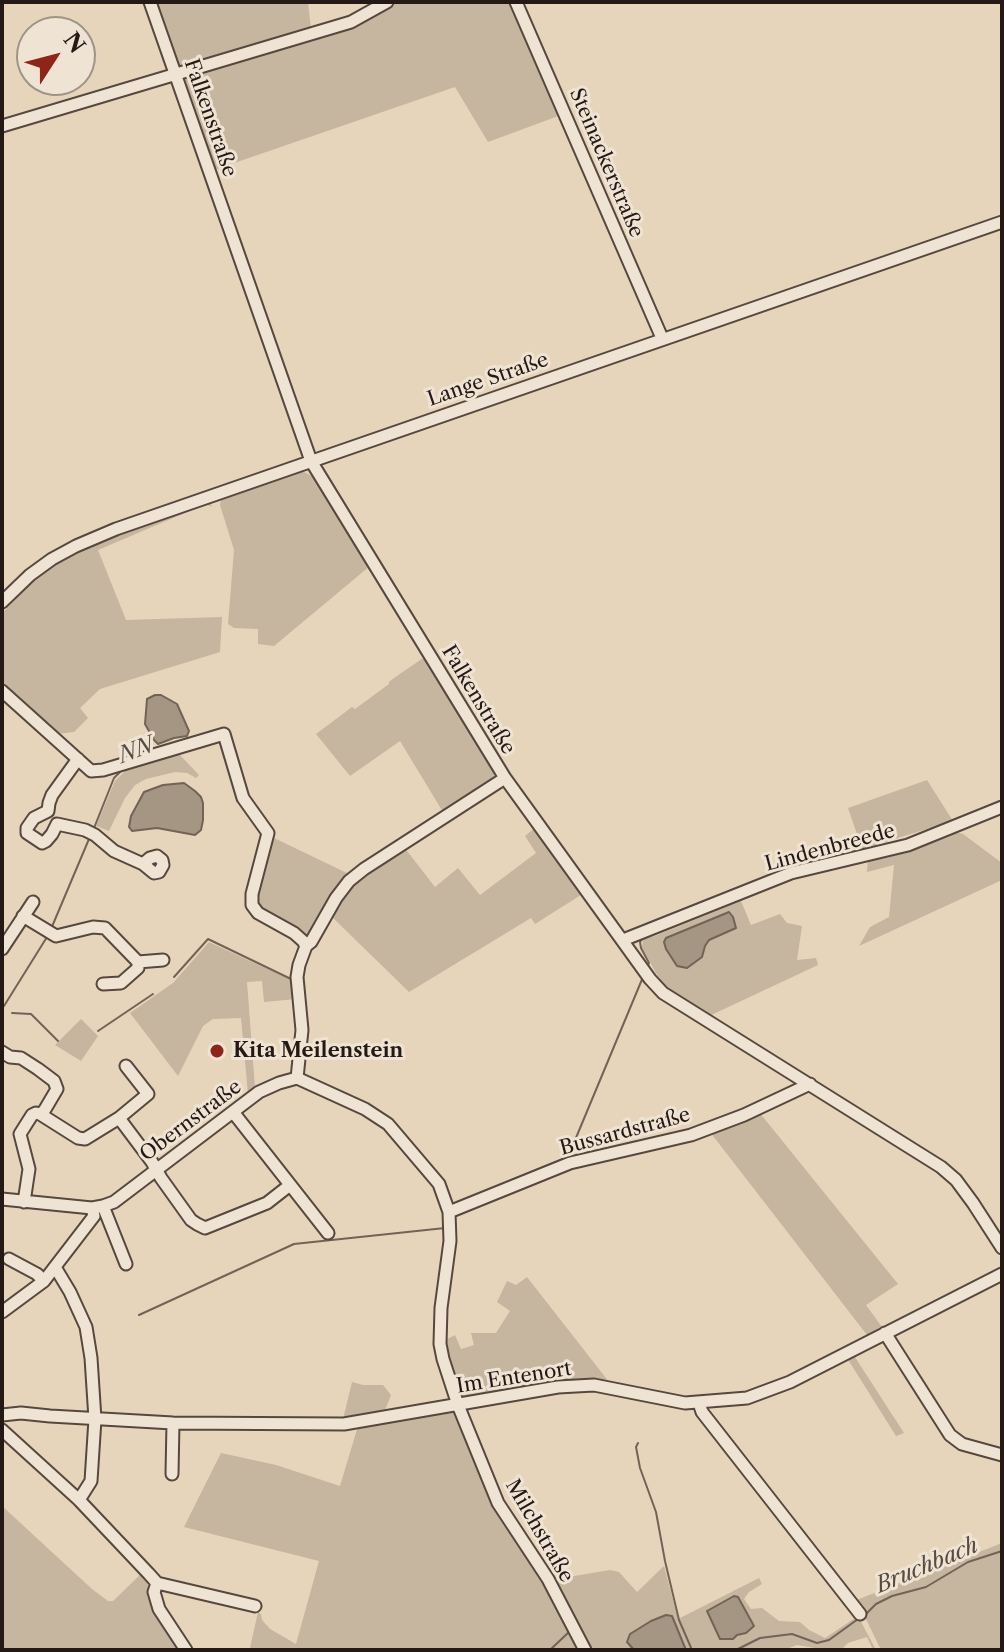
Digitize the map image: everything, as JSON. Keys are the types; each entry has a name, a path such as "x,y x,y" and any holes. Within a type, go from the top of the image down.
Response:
{"street":[{"name":"Falkenstraße","path":"150,2 311,461 505,778 663,993 941,1167 956,1180 1002,1248"},
{"path":"2,126 351,22 387,2"},
{"name":"Steinackerstraße","path":"516,2 662,338"},
{"name":"Lange Straße","path":"2,602 52,559 116,529 1002,222"},
{"path":"4,698 91,771 224,734 243,798 268,833 252,905 258,913 294,933 306,946"},
{"path":"78,759 52,795 48,811 57,824 85,830 114,851 143,864"},
{"path":"297,1078 302,1030 297,977 299,965 306,946 336,898 349,881 387,854 505,778"},
{"name":"Lindenbreede","path":"623,940 791,873 908,845 1002,807"},
{"path":"48,811 34,818 27,833 42,843 57,824"},
{"path":"2,949 33,902"},
{"path":"23,916 56,936 93,927 105,928 138,962 138,968 121,983 103,984"},
{"path":"138,962 163,960"},
{"path":"2,1052 21,1058 54,1081 57,1089 40,1114"},
{"path":"24,1202 29,1169 20,1134 32,1115 40,1114 78,1138 85,1139 119,1118 148,1094 126,1066"},
{"name":"Obernstraße","path":"98,1207 114,1202 259,1092 297,1078"},
{"name":"Milchstraße","path":"297,1078 365,1109 388,1124 439,1184 449,1212 450,1241 441,1308 440,1344 443,1359 458,1405 498,1503 548,1579 585,1650"},
{"name":"Bussardstraße","path":"449,1212 570,1163 691,1135 744,1115 810,1084"},
{"path":"233,1112 328,1233"},
{"path":"119,1118 191,1220 205,1228 267,1203 290,1185"},
{"path":"2,1199 98,1207"},
{"path":"98,1207 126,1264"},
{"path":"2,1312 44,1281 98,1207"},
{"path":"9,1259 44,1281"},
{"path":"55,1267 86,1327 91,1358 95,1419 91,1481 79,1500"},
{"name":"Im Entenort","path":"2,1415 21,1413 173,1423 344,1424 558,1387 594,1385 685,1403 747,1398 790,1382 1002,1274"},
{"path":"885,1333 950,1435 962,1444 1002,1455"},
{"path":"699,1403 702,1412 860,1614"},
{"path":"172,1474 173,1423"},
{"path":"2,1430 79,1500 157,1583 255,1606"},
{"path":"157,1583 154,1592 159,1609 186,1650"}],"shaded area":[{"path":"153,2 308,2 311,29 177,72"},
{"path":"392,2 514,2 561,115 488,142 455,87 211,171 180,80 183,74"},
{"path":"302,471 314,477 370,566 274,646 258,644 258,629 234,628 228,624 234,550 220,505 221,499"},
{"path":"206,500 212,507 206,504 98,550 126,620 222,617 220,652 100,689 80,708 88,718 74,732 57,734 2,683 2,613 35,580 75,550"},
{"path":"426,656 495,769 493,779 443,812 400,741 350,776 316,734"},
{"path":"155,695 177,704 189,731 187,736 158,744 154,740 145,724 147,699"},
{"path":"179,754 199,775 196,778 175,772 146,779 135,785 125,798 109,831 96,826 115,781 127,769"},
{"path":"927,780 953,821 862,849 848,808"},
{"path":"184,783 201,797 201,830 195,835 157,828 132,831 129,827 131,816 144,792 163,785"},
{"path":"536,827 584,893 535,924 531,918 409,992 330,915 354,883 404,847 435,887 458,868 480,895 536,853 525,836"},
{"path":"956,832 1002,863 1002,880 859,946 870,927 889,917 894,865 867,872 868,858"},
{"path":"272,837 351,875 311,934 305,936 259,910 254,900"},
{"path":"741,901 751,925 780,914 787,923 802,926 797,960 816,958 818,965 707,1017 665,989 642,948 643,939"},
{"path":"729,912 736,928 709,940 702,957 687,968 677,966 666,949 666,938"},
{"path":"209,942 295,982 296,999 264,1002 262,981 247,982 255,1088 248,1094 241,1018 213,1019 203,1026 178,1076 130,1013 173,983"},
{"path":"81,1019 98,1036 81,1061 55,1045"},
{"path":"759,1112 898,1284 866,1305 882,1327 867,1335 710,1132"},
{"path":"527,1277 609,1382 594,1380 467,1399 459,1394 445,1354 444,1341 455,1335 461,1349 474,1345 471,1333 496,1333 510,1311 497,1302 507,1281 516,1285"},
{"path":"853,1354 904,1433 896,1436 847,1358"},
{"path":"352,1382 383,1385 391,1395 384,1413 343,1419"},
{"path":"452,1411 460,1417 496,1506 545,1581 581,1650 247,1650 258,1612 270,1629 296,1644 319,1561 184,1527 221,1453 276,1465 340,1486 358,1426"},
{"path":"2,1506 108,1601 113,1601 142,1573 147,1579 150,1596 183,1650 2,1650"},
{"path":"1002,1543 1002,1650 881,1650 854,1601"},
{"path":"664,1566 678,1619 759,1578 762,1584 744,1599 751,1609 762,1608 779,1621 800,1622 825,1638 858,1616 876,1650 873,1650 867,1637 848,1643 841,1650 797,1645 784,1650 686,1650 627,1642 634,1650 589,1650 553,1582 610,1570 619,1572 637,1592"},
{"path":"734,1596 738,1597 754,1626 733,1639 720,1639 707,1611"},
{"path":"666,1615 672,1616 686,1650 634,1650 627,1642 630,1634"}],"waterway":[{"name":"NN","path":"94,828 114,778 122,770"},
{"name":"NN","path":"51,929 89,839"},
{"path":"731,903 793,878"},
{"name":"NN","path":"4,1006 47,937"},
{"path":"643,938 640,942 649,963 647,968"},
{"path":"174,977 208,939 293,980"},
{"path":"510,1181 568,1157 643,977"},
{"path":"98,1031 153,994"},
{"path":"12,1013 31,1014 58,1041"},
{"path":"139,1315 294,1244 445,1228"},
{"path":"638,1443 640,1468 656,1512 679,1620 692,1650"},
{"name":"Bruchbach","path":"864,1616 876,1604 892,1596 926,1587 968,1562 1002,1551"},
{"name":"Bruchbach","path":"736,1650 760,1638 792,1634 817,1643 829,1640 858,1619"},
{"path":"550,1650 570,1631"}],"place":[{"name":"Kita Meilenstein","path":"217,1051"}]}
